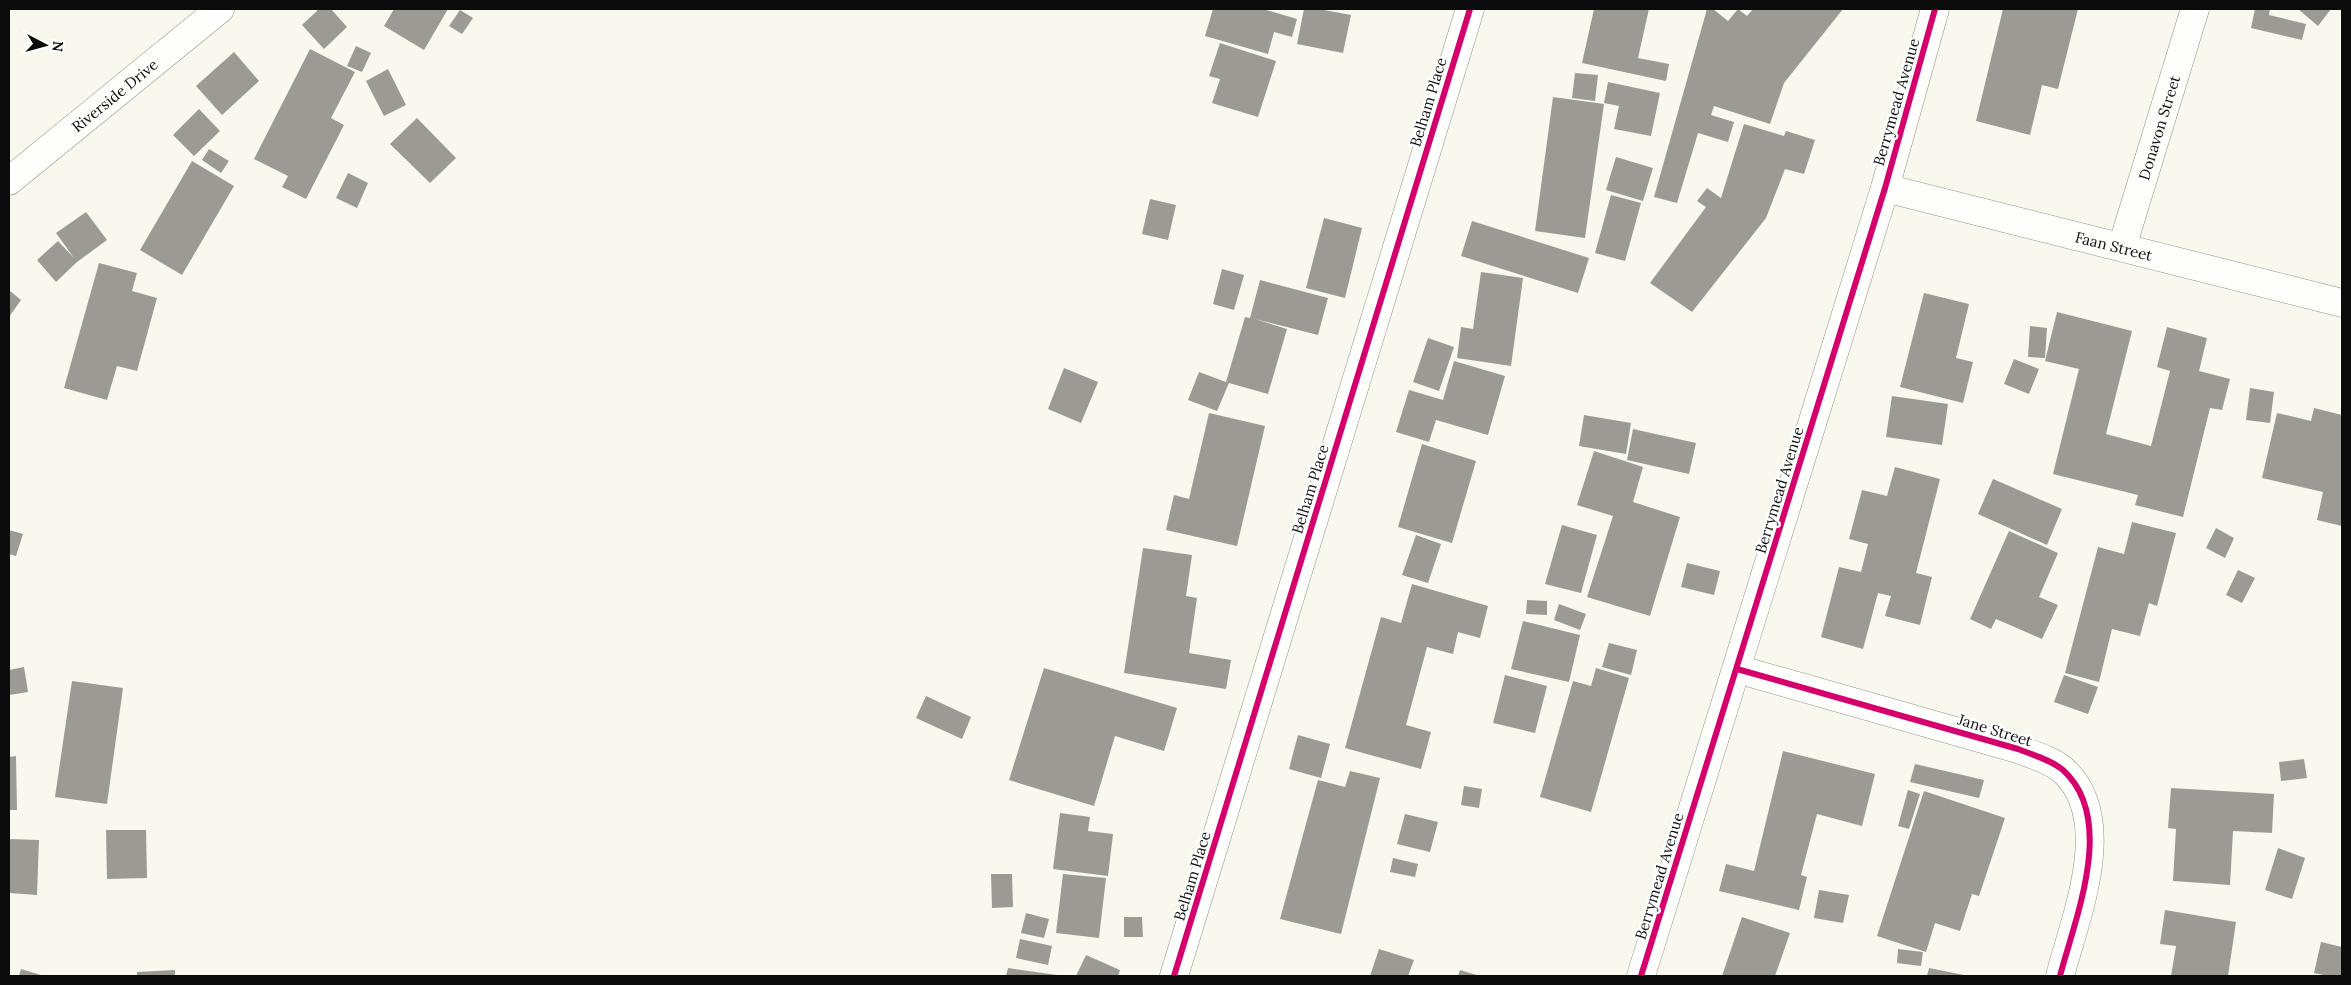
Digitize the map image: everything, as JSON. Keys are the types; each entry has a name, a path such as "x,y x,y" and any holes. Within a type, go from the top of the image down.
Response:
{"street":[{"name":"Riverside Drive","path":"9,182 220,9"},
{"name":"Belham Place","path":"1174,976 1470,9"},
{"name":"Berrymead Avenue","path":"1641,976 1885,188 1935,9"},
{"name":"Donavon Street","path":"2122,247 2195,9"},
{"name":"Faan Street","path":"1885,188 2342,303"},
{"name":"Jane Street","path":"1737,669 2018,749 2043,758 2062,770 2076,787 2086,808 2090,836 2088,864 2060,976"}],"building":[{"path":"319,9 331,9 347,27 324,49 302,25"},
{"path":"394,9 448,9 424,50 384,26"},
{"path":"1213,9 1263,9 1297,19 1292,37 1274,32 1268,54 1205,36"},
{"path":"1304,9 1319,9 1351,15 1343,53 1297,44"},
{"path":"1594,9 1649,9 1638,58 1669,64 1666,81 1582,63"},
{"path":"1707,9 1713,9 1728,21 1738,9 1747,16 1753,9 1843,9 1784,83 1770,124 1714,106 1711,115 1734,122 1728,142 1698,133 1677,203 1654,197"},
{"path":"2003,9 2078,9 2058,89 2042,85 2030,135 1976,121"},
{"path":"2255,9 2270,9 2269,15 2306,24 2302,40 2251,28"},
{"path":"2298,9 2331,9 2318,26"},
{"path":"460,10 473,18 462,34 449,26"},
{"path":"1220,43 1276,61 1258,117 1212,103 1220,79 1209,76"},
{"path":"356,46 371,53 362,72 347,66"},
{"path":"310,49 355,72 331,118 344,125 306,199 282,187 288,176 254,159"},
{"path":"234,52 259,81 222,115 196,86"},
{"path":"388,69 406,105 384,116 366,81"},
{"path":"1575,73 1598,75 1595,101 1572,98"},
{"path":"1608,82 1660,93 1651,136 1614,129 1619,106 1604,103"},
{"path":"1553,97 1604,104 1585,238 1535,231"},
{"path":"199,109 220,131 194,156 173,135"},
{"path":"417,118 456,158 430,183 390,144"},
{"path":"1744,124 1784,136 1786,131 1815,140 1804,174 1785,169 1766,218 1692,312 1650,283 1706,207 1697,201 1707,188 1721,198"},
{"path":"209,149 229,161 221,173 202,160"},
{"path":"1616,157 1653,168 1643,201 1606,190"},
{"path":"192,161 234,186 182,275 140,250"},
{"path":"348,173 368,183 357,208 336,198"},
{"path":"1611,195 1641,203 1625,261 1595,253"},
{"path":"1150,199 1176,205 1168,240 1142,234"},
{"path":"86,212 107,240 77,262 56,282 37,260 58,241 74,258 56,233"},
{"path":"1324,218 1362,228 1345,298 1306,288"},
{"path":"1472,221 1589,258 1578,293 1461,256"},
{"path":"99,263 137,273 132,291 157,298 137,371 117,366 107,400 64,388"},
{"path":"1222,269 1244,275 1234,310 1213,304"},
{"path":"1481,272 1523,278 1511,366 1457,358 1461,327 1473,329"},
{"path":"1260,280 1328,298 1318,335 1255,319 1287,329 1268,394 1229,383 1217,411 1188,400 1199,372 1226,382 1245,317 1250,318"},
{"path":"9,290 21,300 9,317"},
{"path":"1924,293 1969,304 1956,358 1973,362 1963,403 1900,387"},
{"path":"2057,312 2132,331 2106,434 2151,446 2170,371 2157,367 2167,327 2207,338 2199,371 2230,379 2222,410 2210,408 2183,517 2135,505 2138,495 2053,474 2079,369 2045,361"},
{"path":"2030,326 2047,328 2045,358 2028,357"},
{"path":"1428,338 1454,347 1439,391 1413,382"},
{"path":"2014,359 2039,369 2029,394 2004,384"},
{"path":"1454,361 1505,376 1488,435 1436,420 1429,442 1396,432 1409,390 1443,400"},
{"path":"1064,368 1098,382 1081,423 1048,409"},
{"path":"2250,388 2274,392 2270,423 2246,420"},
{"path":"1892,396 1948,404 1942,445 1886,437"},
{"path":"2314,408 2342,415 2342,526 2317,520 2323,492 2262,478 2277,413 2311,421"},
{"path":"1209,413 1265,426 1237,546 1166,530 1174,495 1189,499"},
{"path":"1584,415 1631,423 1626,454 1579,446"},
{"path":"1633,429 1696,443 1689,474 1627,460"},
{"path":"1422,444 1476,461 1452,543 1398,527"},
{"path":"1594,451 1643,467 1633,502 1680,517 1650,616 1587,597 1613,516 1577,505"},
{"path":"1895,467 1940,479 1916,573 1932,577 1920,625 1885,616 1891,596 1878,593 1863,649 1821,637 1839,567 1861,572 1868,544 1849,539 1862,490 1887,496"},
{"path":"1993,479 2062,509 2047,545 1978,514"},
{"path":"2132,522 2176,533 2157,606 2149,603 2140,636 2112,629 2099,682 2065,673 2098,547 2124,554"},
{"path":"1562,525 1597,535 1581,593 1545,584"},
{"path":"2216,528 2234,538 2225,558 2206,548"},
{"path":"9,530 23,534 16,556 9,554"},
{"path":"2009,531 2058,553 2039,597 2058,605 2042,639 1996,619 1991,629 1970,619"},
{"path":"1416,535 1441,544 1428,583 1402,575"},
{"path":"1143,548 1192,555 1186,596 1197,598 1189,653 1231,660 1226,689 1124,673"},
{"path":"1687,563 1720,571 1714,595 1681,587"},
{"path":"2238,570 2255,578 2242,603 2226,595"},
{"path":"1412,584 1488,606 1480,638 1458,632 1453,654 1427,647 1406,725 1431,732 1421,769 1345,748 1381,617 1401,623"},
{"path":"1527,600 1547,601 1547,615 1526,614"},
{"path":"1559,604 1586,614 1580,630 1554,620"},
{"path":"1523,621 1580,635 1569,682 1511,669"},
{"path":"1609,643 1637,650 1631,675 1602,667"},
{"path":"24,667 28,692 9,695 9,670"},
{"path":"1044,668 1177,708 1164,751 1115,736 1094,806 1009,780"},
{"path":"1596,668 1629,678 1591,812 1540,797 1573,681 1591,686"},
{"path":"1505,675 1547,686 1535,733 1493,723"},
{"path":"2064,675 2098,687 2088,714 2054,702"},
{"path":"72,681 123,688 107,804 55,797"},
{"path":"926,696 971,717 962,739 916,718"},
{"path":"1298,735 1330,744 1321,778 1289,769"},
{"path":"1783,751 1875,774 1862,826 1817,814 1801,875 1807,877 1799,910 1719,891 1726,864 1754,871"},
{"path":"16,756 17,810 9,810 9,757"},
{"path":"2304,759 2307,778 2281,781 2279,762"},
{"path":"1915,764 1984,780 1979,798 1910,782"},
{"path":"1350,771 1380,778 1341,934 1280,919 1318,780 1345,787"},
{"path":"1464,786 1482,789 1479,808 1461,805"},
{"path":"2171,788 2274,794 2272,833 2233,831 2230,885 2173,881 2176,829 2168,828"},
{"path":"1908,790 1920,794 1909,829 1898,826"},
{"path":"1924,791 2005,818 1979,896 1972,894 1960,931 1935,923 1926,952 1877,936"},
{"path":"1060,813 1090,817 1088,831 1113,834 1108,876 1053,869"},
{"path":"1405,814 1438,822 1430,852 1397,844"},
{"path":"106,830 146,830 147,878 107,879"},
{"path":"9,839 39,840 37,895 9,893"},
{"path":"2278,848 2305,858 2292,899 2265,890"},
{"path":"1393,858 1418,864 1415,877 1390,872"},
{"path":"991,874 1012,874 1013,907 992,908"},
{"path":"1063,874 1106,878 1099,938 1056,933"},
{"path":"1819,890 1849,895 1843,923 1814,918"},
{"path":"2165,910 2236,922 2228,976 2171,976 2176,946 2160,944"},
{"path":"1026,913 1049,919 1044,938 1021,933"},
{"path":"1124,917 1142,917 1143,937 1124,937"},
{"path":"1742,917 1790,933 1775,976 1722,976"},
{"path":"1020,939 1052,946 1048,965 1016,958"},
{"path":"2321,942 2342,947 2342,976 2314,973"},
{"path":"1379,949 1414,960 1408,976 1370,976"},
{"path":"1898,949 1923,952 1921,966 1897,963"},
{"path":"1086,955 1120,970 1118,976 1076,976"},
{"path":"1008,968 1057,975 1057,976 1006,976"},
{"path":"1929,968 1964,975 1964,976 1927,976"},
{"path":"21,969 44,976 19,976"},
{"path":"175,970 175,976 137,976 137,972"},
{"path":"1460,970 1480,976 1458,976"}],"cycle path":[{"path":"1174,976 1470,9"},
{"path":"1641,976 1885,188 1935,9"},
{"path":"1737,669 2018,749 2058,766 2063,770 2079,791 2087,815 2090,841 2082,898 2060,976"}]}
